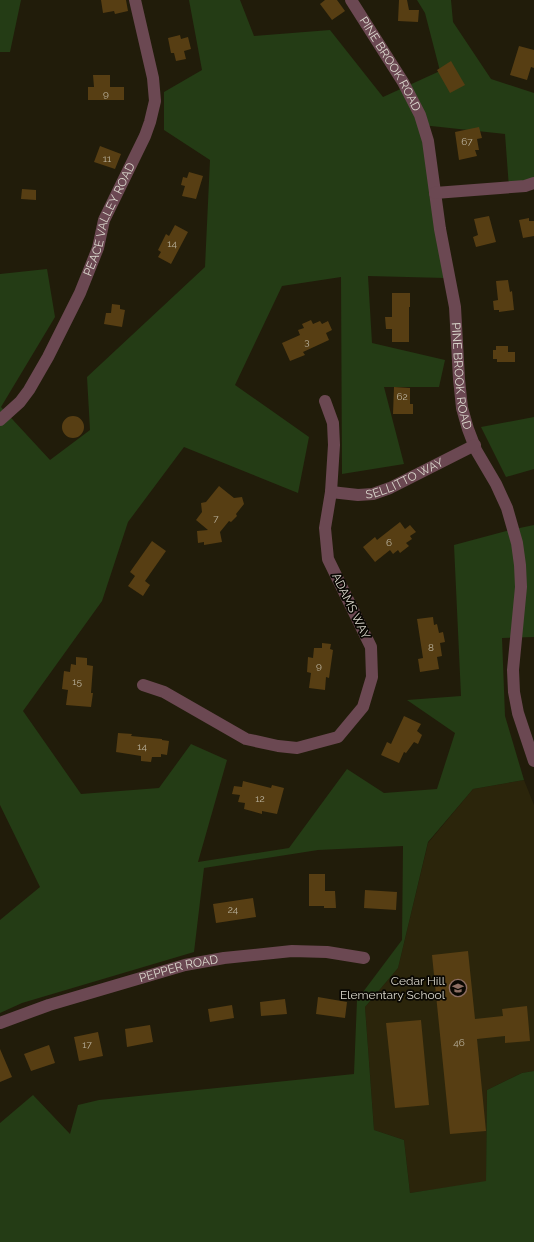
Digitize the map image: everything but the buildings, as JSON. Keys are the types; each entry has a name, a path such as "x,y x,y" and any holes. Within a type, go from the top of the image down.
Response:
{"street":[{"name":"PEACE VALLEY ROAD","path":"0,420 20,402 29,390 48,357 80,293 98,248 104,220 150,122 155,101 153,78 135,0"},
{"name":"PINE BROOK ROAD","path":"351,0 403,82 420,115 428,141 435,192 455,307 462,408 474,445 507,508 517,543 521,587 513,670 514,692 518,713 534,760"},
{"path":"435,192 525,186 534,183"},
{"name":"ADAMS WAY","path":"143,685 164,692 246,739 278,746 297,748 338,736 363,707 372,677 372,647 328,559 325,528 331,492 334,445 333,423 325,401"},
{"name":"SELLITTO WAY","path":"331,492 358,495 373,494 390,488 474,445"},
{"name":"PEPPER ROAD","path":"0,1023 49,1005 185,965 224,958 292,951 327,952 364,958"}],"shaded area":[{"name":"Cedar Hill Elementary School","path":"524,780 534,805 534,1071 522,1073 487,1090 486,1182 410,1193 404,1140 374,1130 365,1007 398,968 428,843 473,789"}],"green space":[{"path":"0,0 21,0 10,52 0,52"},
{"path":"189,0 240,0 254,36 330,30 383,97 440,71 425,13 417,0 451,0 453,22 491,79 534,93 534,181 509,188 505,134 422,125 446,278 368,276 372,343 445,360 439,387 384,387 404,464 342,474 341,277 282,286 235,385 309,437 298,493 184,447 128,522 102,601 23,711 81,794 159,788 191,744 227,760 198,862 289,848 347,769 384,793 437,789 455,733 407,700 461,696 454,545 534,525 534,637 502,638 505,716 524,780 473,789 428,842 398,968 365,1007 374,1130 404,1140 410,1193 486,1181 487,1090 522,1073 534,1071 534,1242 0,1242 0,1123 33,1095 70,1134 78,1105 99,1100 354,1074 357,1000 402,940 403,846 318,850 204,868 194,952 22,1003 0,1013 0,920 40,887 0,805 0,274 47,269 55,317 1,407 50,460 90,430 87,377 205,267 210,160 164,130 164,92 202,70"},
{"path":"534,417 534,469 506,477 481,427"}],"place":[{"name":"Cedar Hill Elementary School","path":"458,988"}]}
